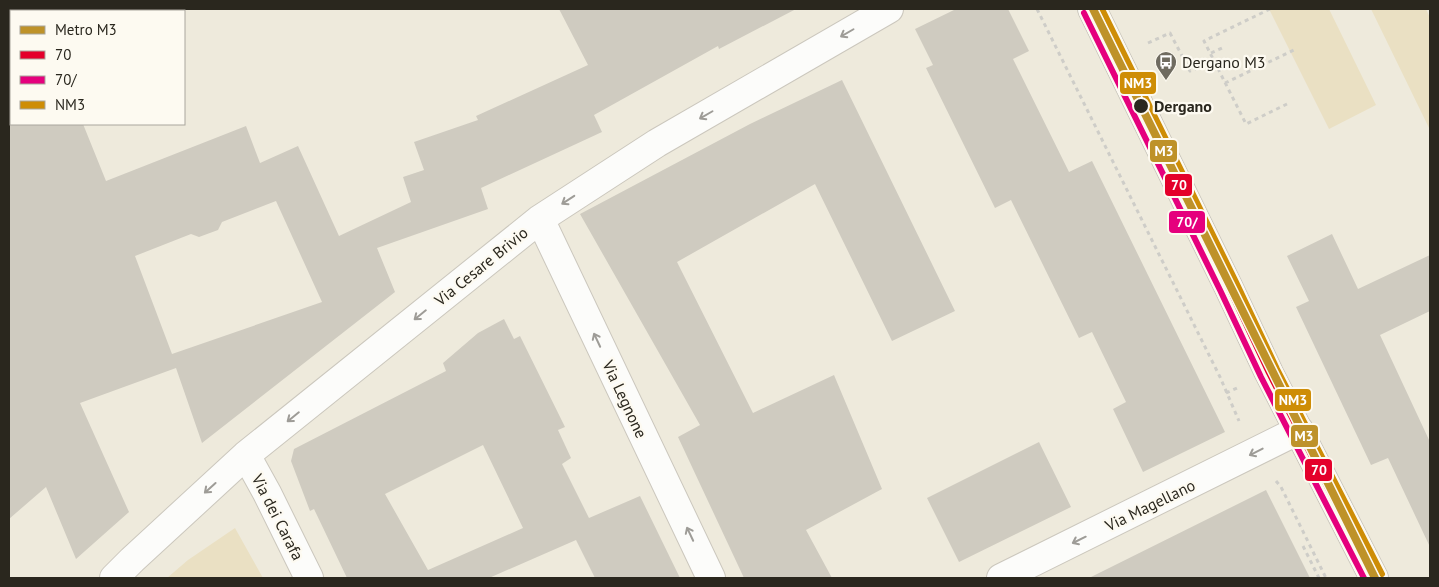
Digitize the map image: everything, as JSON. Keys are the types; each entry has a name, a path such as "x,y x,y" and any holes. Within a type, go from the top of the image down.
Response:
{"street":[{"name":"Via Cesare Brivio","path":"114,578 246,455 540,219 657,143 889,9"},
{"path":"1092,9 1269,373 1374,578"},
{"name":"Via Legnone","path":"540,219 711,578"},
{"name":"Via Magellano","path":"1001,578 1299,430"},
{"name":"Via dei Carafa","path":"246,455 309,578"}],"path":[{"path":"1036,9 1220,377 1242,427"},
{"path":"1270,9 1204,41 1246,124 1287,104"},
{"path":"1146,44 1170,33 1190,71 1215,61"},
{"path":"1211,53 1222,48"},
{"path":"1225,83 1296,49"},
{"path":"1217,66 1228,61"},
{"path":"1270,475 1282,487 1326,578"},
{"path":"1303,546 1319,578"}],"shaded area":[{"path":"1269,9 1329,9 1376,105 1329,129"},
{"path":"1371,9 1426,9 1430,18 1430,130"},
{"path":"235,528 263,578 167,578 188,560"}],"building":[{"path":"559,9 796,9 719,49 718,46 594,115 602,132 481,188 488,209 377,248 395,292 202,443 176,368 80,403 129,512 76,559 46,487 9,519 9,124 83,125 106,181 246,126 260,163 298,146 339,236 411,202 403,177 424,170 414,142 478,120 476,116 588,65","holes":["276,201 322,302 172,354 135,256 191,234 199,237 218,230 222,222"]},
{"path":"956,9 1008,9 1029,51 1013,59 1069,172 1092,161 1225,432 1143,472 1113,409 1126,402 1092,332 1079,338 1011,200 995,208 926,68 933,65 915,29"},
{"path":"842,80 955,311 892,341 815,184 677,262 753,413 834,375 882,489 806,530 832,578 744,578 678,437 700,425 580,214 750,124"},
{"path":"1332,234 1358,289 1430,255 1430,311 1380,335 1430,442 1430,547 1388,458 1371,465 1296,307 1309,301 1287,256"},
{"path":"504,319 514,339 520,336 565,427 558,430 571,458 562,464 589,518 640,496 680,578 595,578 576,540 489,578 347,578 314,509 310,511 291,461 294,449 446,371 443,363 478,333","holes":["483,445 523,528 428,570 385,494"]},
{"path":"1039,442 1071,507 959,562 927,498"},
{"path":"1266,490 1310,578 1089,578"}],"metro line":[{"name":"M3","path":"1093,9 1375,578"}],"transit line":[{"name":"70","path":"1092,9 1269,373 1374,578"},
{"name":"NM3","path":"1102,9 1277,369 1382,574"},
{"name":"70/","path":"1084,13 1261,377 1364,578"}],"place":[{"name":"Dergano M3","path":"1166,81"},
{"name":"Dergano","path":"1141,106"}]}
